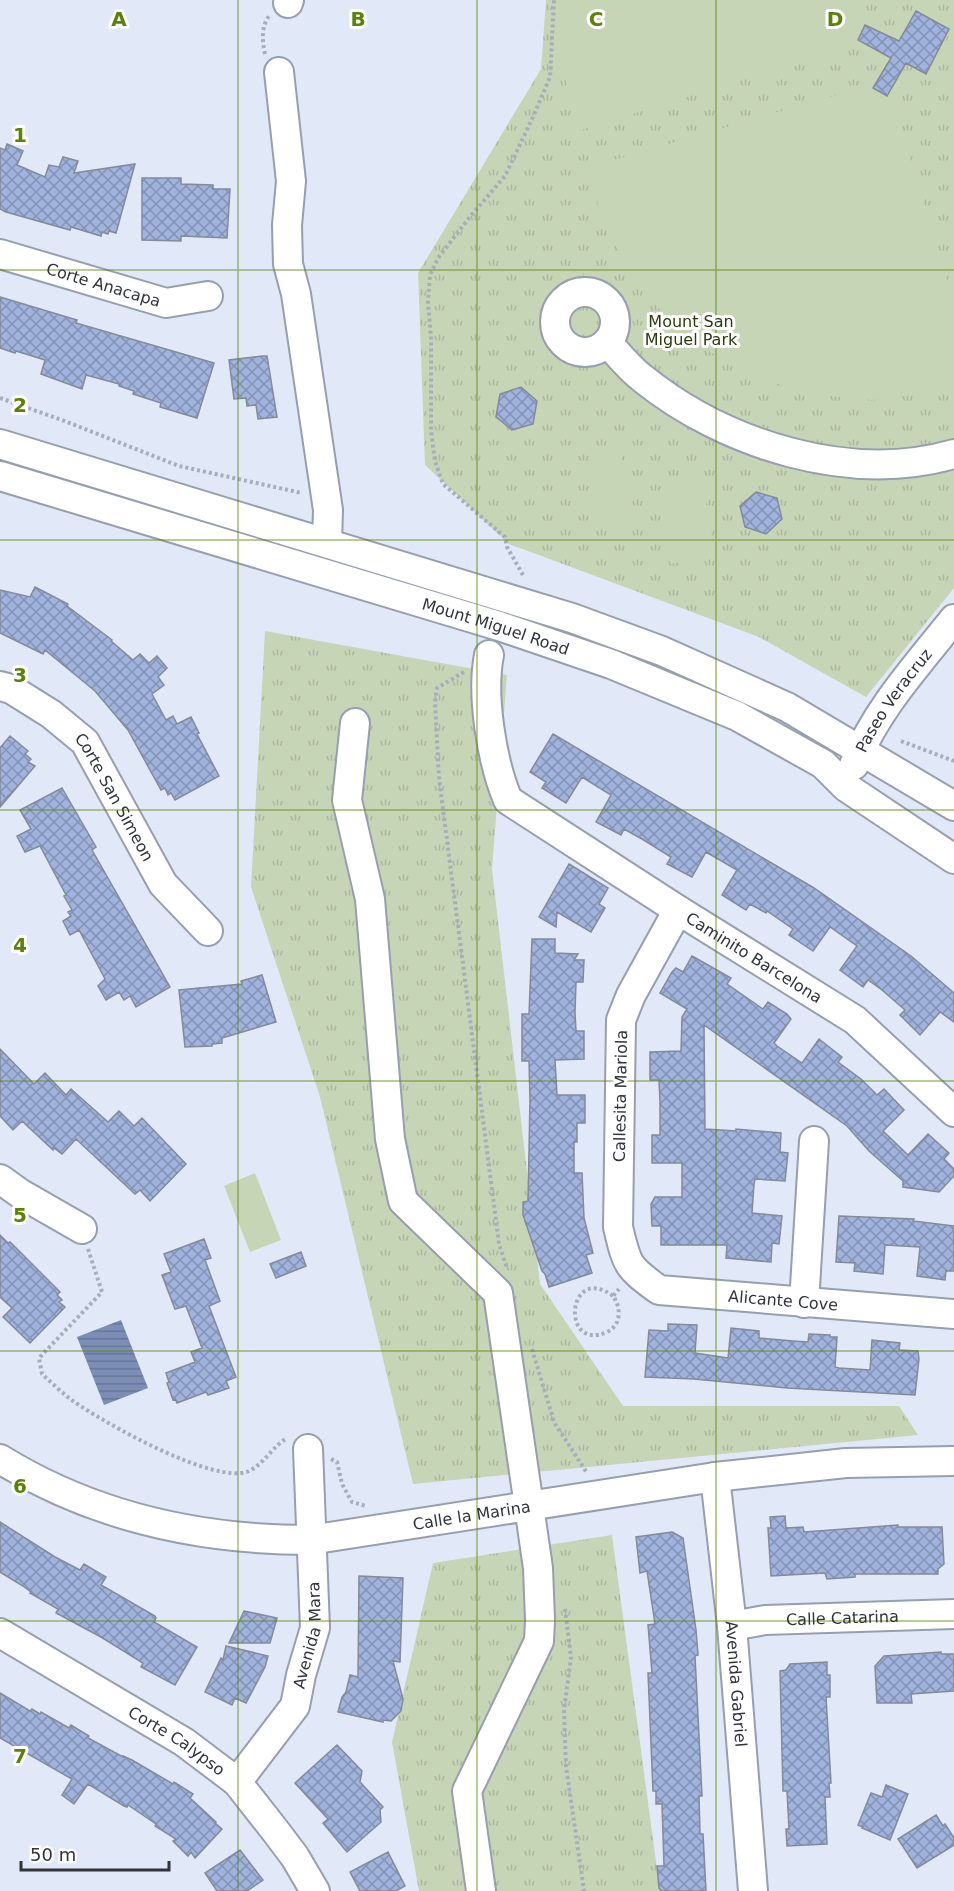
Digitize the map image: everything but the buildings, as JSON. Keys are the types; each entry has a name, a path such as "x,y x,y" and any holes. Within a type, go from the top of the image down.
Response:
{"street":[{"path":"279,72 291,181 287,225 288,264 296,294 328,510 327,542"},
{"name":"Corte Anacapa","path":"0,254 166,303 208,296"},
{"path":"607,342 642,378 700,417 774,448 819,459 887,465 954,454"},
{"name":"Mount Miguel Road","path":"0,444 572,618 663,651 787,707 954,806"},
{"name":"Mount Miguel Road","path":"0,476 499,626 611,664 736,716 824,764 846,787 954,859"},
{"name":"Paseo Veracruz","path":"846,787 860,749 874,725 954,619"},
{"name":"Caminito Barcelona","path":"489,656 487,667 489,729 499,779 508,801 855,1020 954,1112"},
{"name":"Corte San Simeon","path":"0,686 51,714 85,742 163,884 208,931"},
{"path":"355,723 347,800 370,899 390,1139 403,1201 498,1293 541,1505 538,1568 539,1641 467,1791 481,1891"},
{"name":"Callesita Mariola","path":"631,1266 618,1227 621,1020 631,995 678,910"},
{"path":"804,1303 814,1141"},
{"path":"0,1179 21,1194 82,1229"},
{"name":"Alicante Cove","path":"631,1266 659,1290 954,1314"},
{"name":"Avenida Mara","path":"237,1782 295,1706 301,1675 315,1628 308,1449"},
{"name":"Calle la Marina","path":"0,1459 48,1485 84,1500 157,1524 233,1537 310,1540 715,1477 846,1462 954,1461"},
{"name":"Avenida Gabriel","path":"715,1477 732,1626 753,1891"},
{"name":"Calle Catarina","path":"732,1626 765,1620 954,1614"},
{"name":"Corte Calypso","path":"0,1633 184,1742 237,1782 278,1833 315,1891"}],"path":[{"path":"523,575 507,548 505,537 443,484 435,460 431,430 432,372 429,292 430,275 438,258 506,176 550,77 554,0"},
{"path":"279,72 267,62 263,32 267,18 289,2"},
{"path":"0,398 179,466 306,494"},
{"path":"489,656 472,663 460,675 437,688 435,702 439,778 499,1244 510,1276"},
{"path":"901,741 954,761"},
{"path":"82,1229 102,1292 39,1358 42,1374 73,1401 115,1427 165,1452 225,1473 248,1472 265,1459 285,1438 337,1462 342,1484 352,1502 369,1507"},
{"path":"613,1296 631,1266"},
{"path":"592,1289 607,1291 613,1296 618,1302 619,1317 611,1329 605,1333 590,1334 578,1325 574,1311 579,1297 592,1289"},
{"path":"530,1342 554,1422 588,1474 541,1505"},
{"path":"564,1598 571,1657 564,1710 566,1766 584,1891"}],"green space":[{"name":"Mount San Miguel Park","path":"546,0 954,0 954,588 866,697 759,637 509,544 425,465 418,273 541,69"},
{"path":"557,0 864,0 866,9 854,45 578,131 556,42"},
{"path":"864,87 892,99 954,303 954,385 930,393 872,400 802,393 731,366 684,334 642,291 601,219 590,167"},
{"path":"621,452 631,522 599,527 588,457"},
{"path":"703,483 714,557 670,564 659,489"},
{"path":"265,631 507,675 492,869 540,1284 623,1406 899,1406 918,1435 413,1484 320,1097 251,887"},
{"path":"255,1173 281,1240 250,1252 224,1186"},
{"path":"612,1535 660,1891 419,1891 392,1742 433,1563"}],"water":[{"path":"121,1320 148,1388 104,1405 77,1337"}]}
